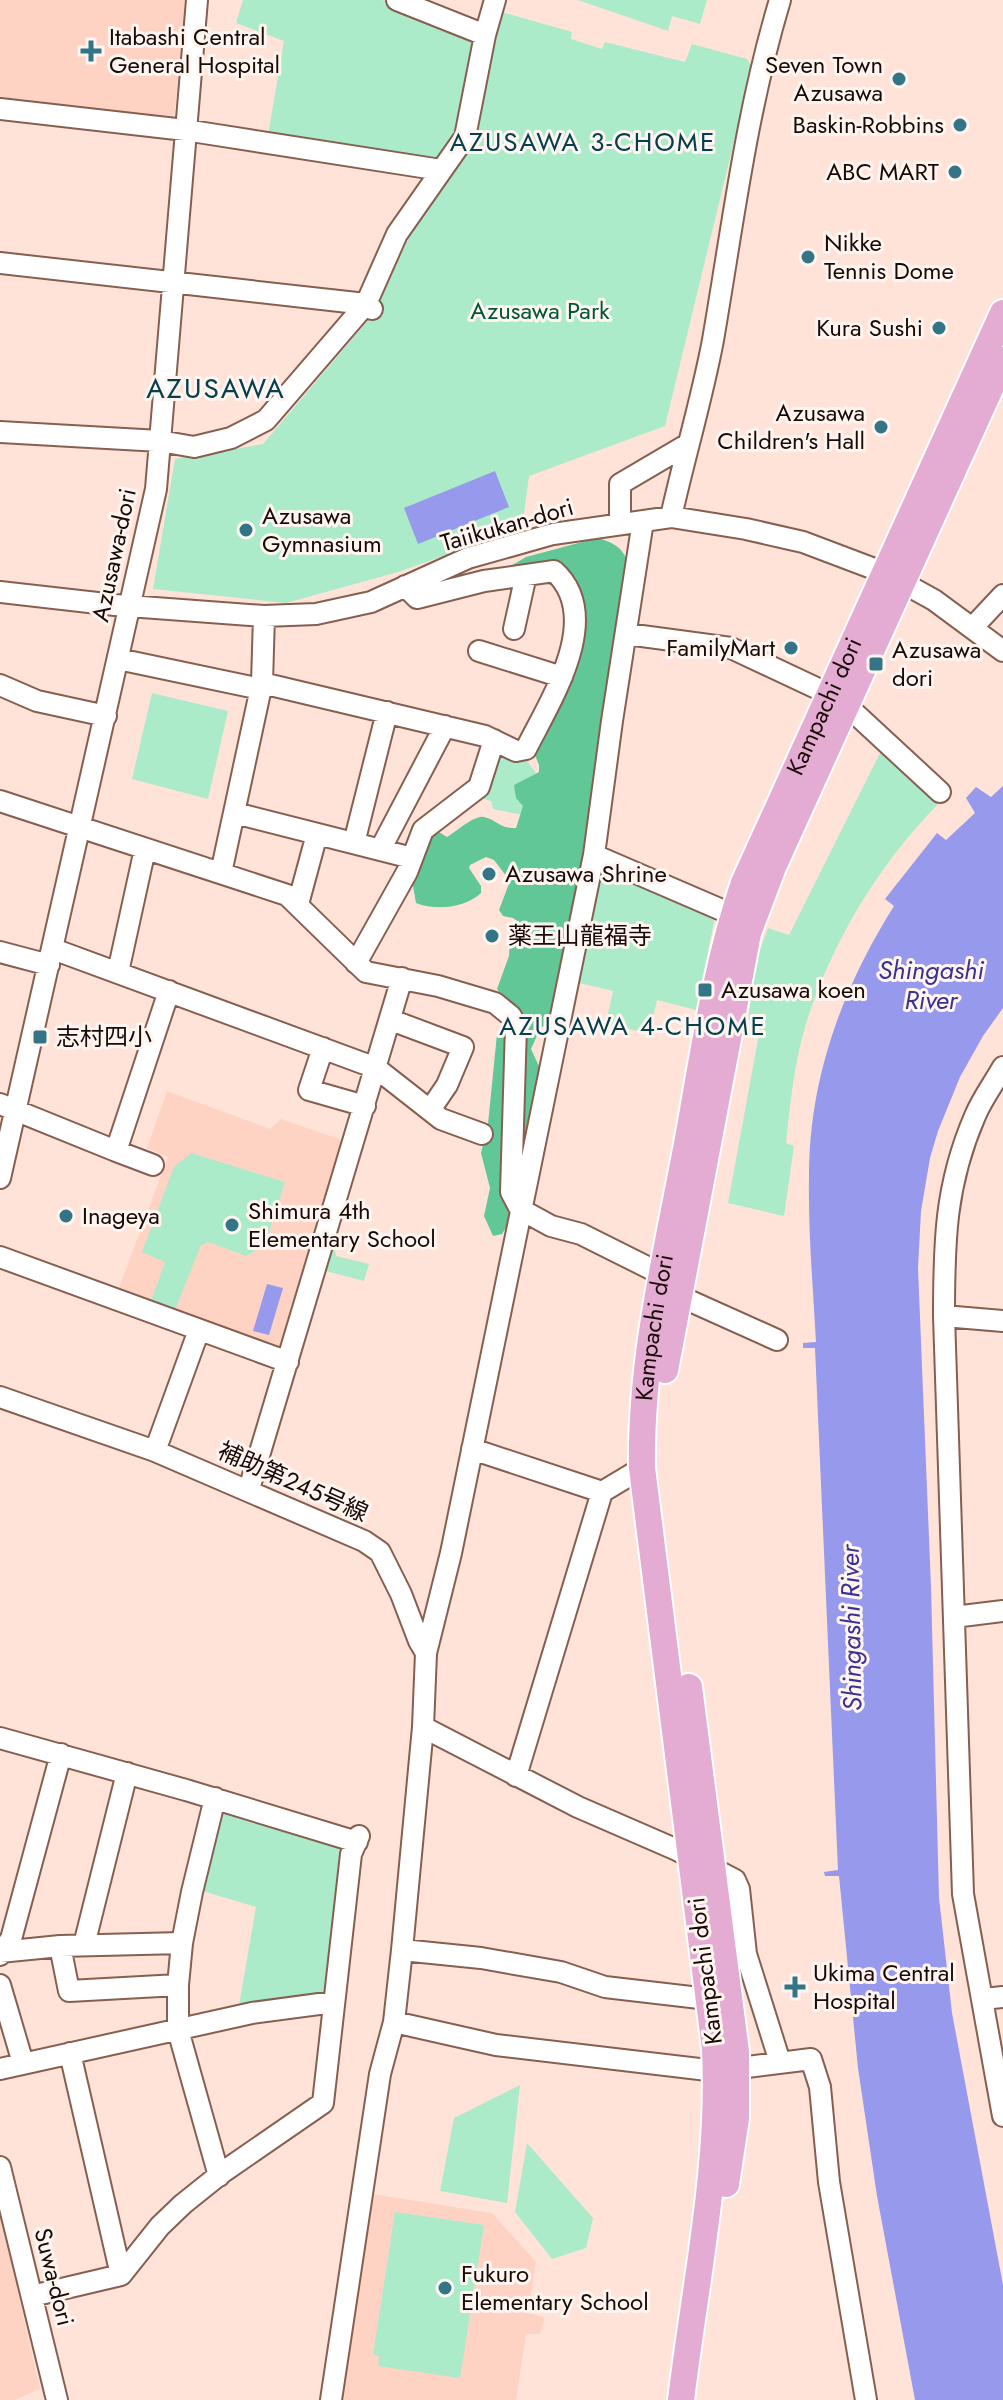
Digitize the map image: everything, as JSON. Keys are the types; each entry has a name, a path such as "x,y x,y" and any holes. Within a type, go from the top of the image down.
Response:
{"main road":[{"name":"Kampachi dori","path":"894,577 1003,313"},
{"name":"Kampachi dori","path":"698,2400 736,2118 708,1999 702,1862 642,1468 641,1419 670,1285 722,957 742,919 759,848 837,700 894,577 1003,360"},
{"name":"Kampachi dori","path":"670,1285 659,1463 726,2070 717,2099 681,2400"}],"street":[{"name":"Azusawa-dori","path":"8,1108 51,957 156,489 197,0"},
{"path":"397,0 485,35"},
{"path":"0,432 160,441 194,447 231,438 266,420 370,308 397,234 465,137 495,0"},
{"path":"671,517 712,342 738,175 757,82 780,0"},
{"path":"0,109 185,130 441,170"},
{"path":"0,263 370,308"},
{"path":"620,524 620,484 688,444"},
{"name":"Taiikukan-dori","path":"0,592 264,616 316,614 371,602 468,558 553,534 671,517 803,542 894,577 973,627 1003,651"},
{"path":"426,1653 472,1449 594,855 643,521"},
{"path":"118,659 387,712 494,740 516,751 526,749 567,666 576,614 567,583 554,571 484,581 417,598 405,586"},
{"path":"514,629 526,575"},
{"path":"973,627 1003,595"},
{"path":"221,873 262,686 264,616"},
{"path":"627,634 731,648 837,700 940,792"},
{"path":"479,651 562,677"},
{"path":"0,685 37,701 106,716"},
{"path":"354,843 387,712"},
{"path":"380,850 445,726"},
{"path":"356,963 407,872 423,830 479,787 494,740"},
{"path":"0,801 287,895 366,972 438,986 495,1003 511,1016 516,1026 511,1192 520,1209 551,1226 581,1234 651,1269 670,1285 777,1340"},
{"path":"235,813 412,858"},
{"path":"298,904 317,834"},
{"path":"118,972 145,849"},
{"path":"594,855 742,919"},
{"path":"0,952 51,957 118,972 376,1068 441,1119 482,1134"},
{"path":"249,1489 402,978"},
{"path":"116,1151 169,991"},
{"path":"391,1020 463,1047 447,1085 430,1110"},
{"path":"323,1048 309,1090 365,1106"},
{"path":"1000,1062 959,1156 948,1203 944,1242 944,1316 963,1894 993,1998 1003,2116"},
{"path":"0,1178 8,1108 153,1165"},
{"path":"0,1257 288,1362"},
{"path":"944,1316 1003,1321"},
{"path":"155,1451 199,1330"},
{"name":"補助第245号線","path":"0,1397 155,1451 249,1489 336,1527 380,1552 426,1653 394,2022 380,2074 331,2400"},
{"path":"472,1449 602,1492"},
{"path":"516,1776 602,1492 642,1468"},
{"path":"954,1617 1003,1611"},
{"path":"420,1729 578,1807 702,1862 738,1884 746,1954 780,2062"},
{"path":"0,1739 358,1839 351,1854 323,2103 219,2176 160,2226 121,2275 32,2296"},
{"path":"1,1953 11,1939 61,1754"},
{"path":"84,1945 127,1773"},
{"path":"215,1798 182,1943 178,2030 219,2176"},
{"path":"1,1953 60,1946 182,1943"},
{"path":"60,1946 69,1991 178,1985"},
{"path":"402,1950 481,1958 561,1972 605,1987 708,1999"},
{"path":"0,1985 23,2063"},
{"path":"0,2069 252,2013 334,2002"},
{"path":"394,2022 496,2045 726,2070 811,2059 820,2087 829,2182 866,2400"},
{"path":"70,2053 121,2275"},
{"name":"Suwa-dori","path":"0,2167 57,2400"}],"shaded area":[{"name":"Itabashi Central General Hospital","path":"0,0 187,0 174,117 0,102"},
{"name":"Shimura 4th Elementary School","path":"167,1091 270,1129 281,1119 348,1142 283,1350 117,1293 168,1157 147,1148"},
{"name":"Fukuro Elementary School","path":"372,2194 492,2213 536,2262 528,2313 543,2317 544,2321 540,2334 526,2334 516,2400 340,2400"},
{"path":"0,2215 40,2389 15,2400 0,2400"}],"green space":[{"path":"243,0 382,0 468,34 476,44 459,134 439,161 268,135 284,41 236,23"},
{"path":"578,0 707,0 700,24 672,16 668,31"},
{"name":"Azusawa Park","path":"498,11 572,32 571,39 602,49 605,42 685,62 692,44 747,59 752,67 665,426 529,476 522,528 398,572 286,603 153,589 175,459 263,444 375,312 411,233 475,138"},
{"path":"597,538 617,546 629,564 617,652 610,667 578,899 573,903 575,909 556,1016 540,1029 531,1049 545,1079 511,1219 502,1234 493,1236 484,1216 490,1188 481,1153 488,1124 497,1034 514,1012 497,989 509,956 510,935 517,921 503,916 499,910 510,881 494,860 486,857 469,868 481,886 481,893 459,905 432,907 416,903 411,874 434,829 447,837 480,817 516,828 523,806 516,798 514,785 539,772 531,746 578,604 557,587 507,568 526,557"},
{"path":"152,693 228,711 208,799 132,779"},
{"path":"494,740 520,751 536,773 526,780 522,815 493,809 491,801 468,795"},
{"path":"881,751 940,802 896,852 859,907 828,965 816,996 801,1041 793,1085 786,1143 794,1146 784,1216 728,1203 761,1023 748,1020 756,961 768,928 789,935"},
{"path":"605,867 715,917 696,1010 657,1000 649,1034 606,1023 613,991 575,982 597,871"},
{"path":"191,1153 285,1182 265,1245 246,1256 208,1242 201,1245 175,1310 151,1301 165,1262 142,1252 174,1167"},
{"path":"325,1247 335,1249 336,1256 369,1264 364,1281 318,1269"},
{"path":"226,1809 346,1846 328,1992 239,2005 256,1907 199,1890 220,1814"},
{"path":"520,2085 507,2203 440,2191 454,2118"},
{"path":"527,2143 593,2218 586,2248 552,2259 515,2212"},
{"path":"395,2212 484,2225 460,2378 378,2366 379,2356 373,2355"}],"water":[{"path":"495,471 509,507 418,544 404,508"},
{"name":"Shingashi River","path":"1003,786 1003,1008 960,1077 938,1131 921,1211 918,1268 939,1898 952,2013 1003,2285 1003,2400 915,2400 877,2196 858,2068 839,1876 825,1876 824,1872 838,1870 815,1348 803,1348 803,1343 816,1342 809,1218 811,1140 822,1070 844,1002 875,937 894,906 885,899 937,833 946,840 975,813 966,798 976,787 991,797"},
{"path":"267,1284 283,1288 269,1335 253,1331"}],"place":[{"name":"Itabashi Central General Hospital","path":"91,51"},
{"name":"Seven Town Azusawa","path":"899,79"},
{"name":"Baskin-Robbins","path":"960,125"},
{"name":"ABC MART","path":"955,172"},
{"name":"Nikke Tennis Dome","path":"808,257"},
{"name":"Kura Sushi","path":"939,328"},
{"name":"Azusawa Children's Hall","path":"881,427"},
{"name":"Azusawa Gymnasium","path":"246,530"},
{"name":"FamilyMart","path":"791,648"},
{"name":"Azusawa dori","path":"876,664"},
{"name":"Azusawa Shrine","path":"489,874"},
{"name":"薬王山龍福寺","path":"492,936"},
{"name":"Azusawa koen","path":"705,990"},
{"name":"志村四小","path":"40,1037"},
{"name":"Inageya","path":"66,1216"},
{"name":"Shimura 4th Elementary School","path":"232,1225"},
{"name":"Ukima Central Hospital","path":"795,1987"},
{"name":"Fukuro Elementary School","path":"445,2288"}],"district":[{"name":"AZUSAWA 3-CHOME","path":"583,142"},
{"name":"AZUSAWA","path":"216,388"},
{"name":"AZUSAWA 4-CHOME","path":"633,1026"}]}
